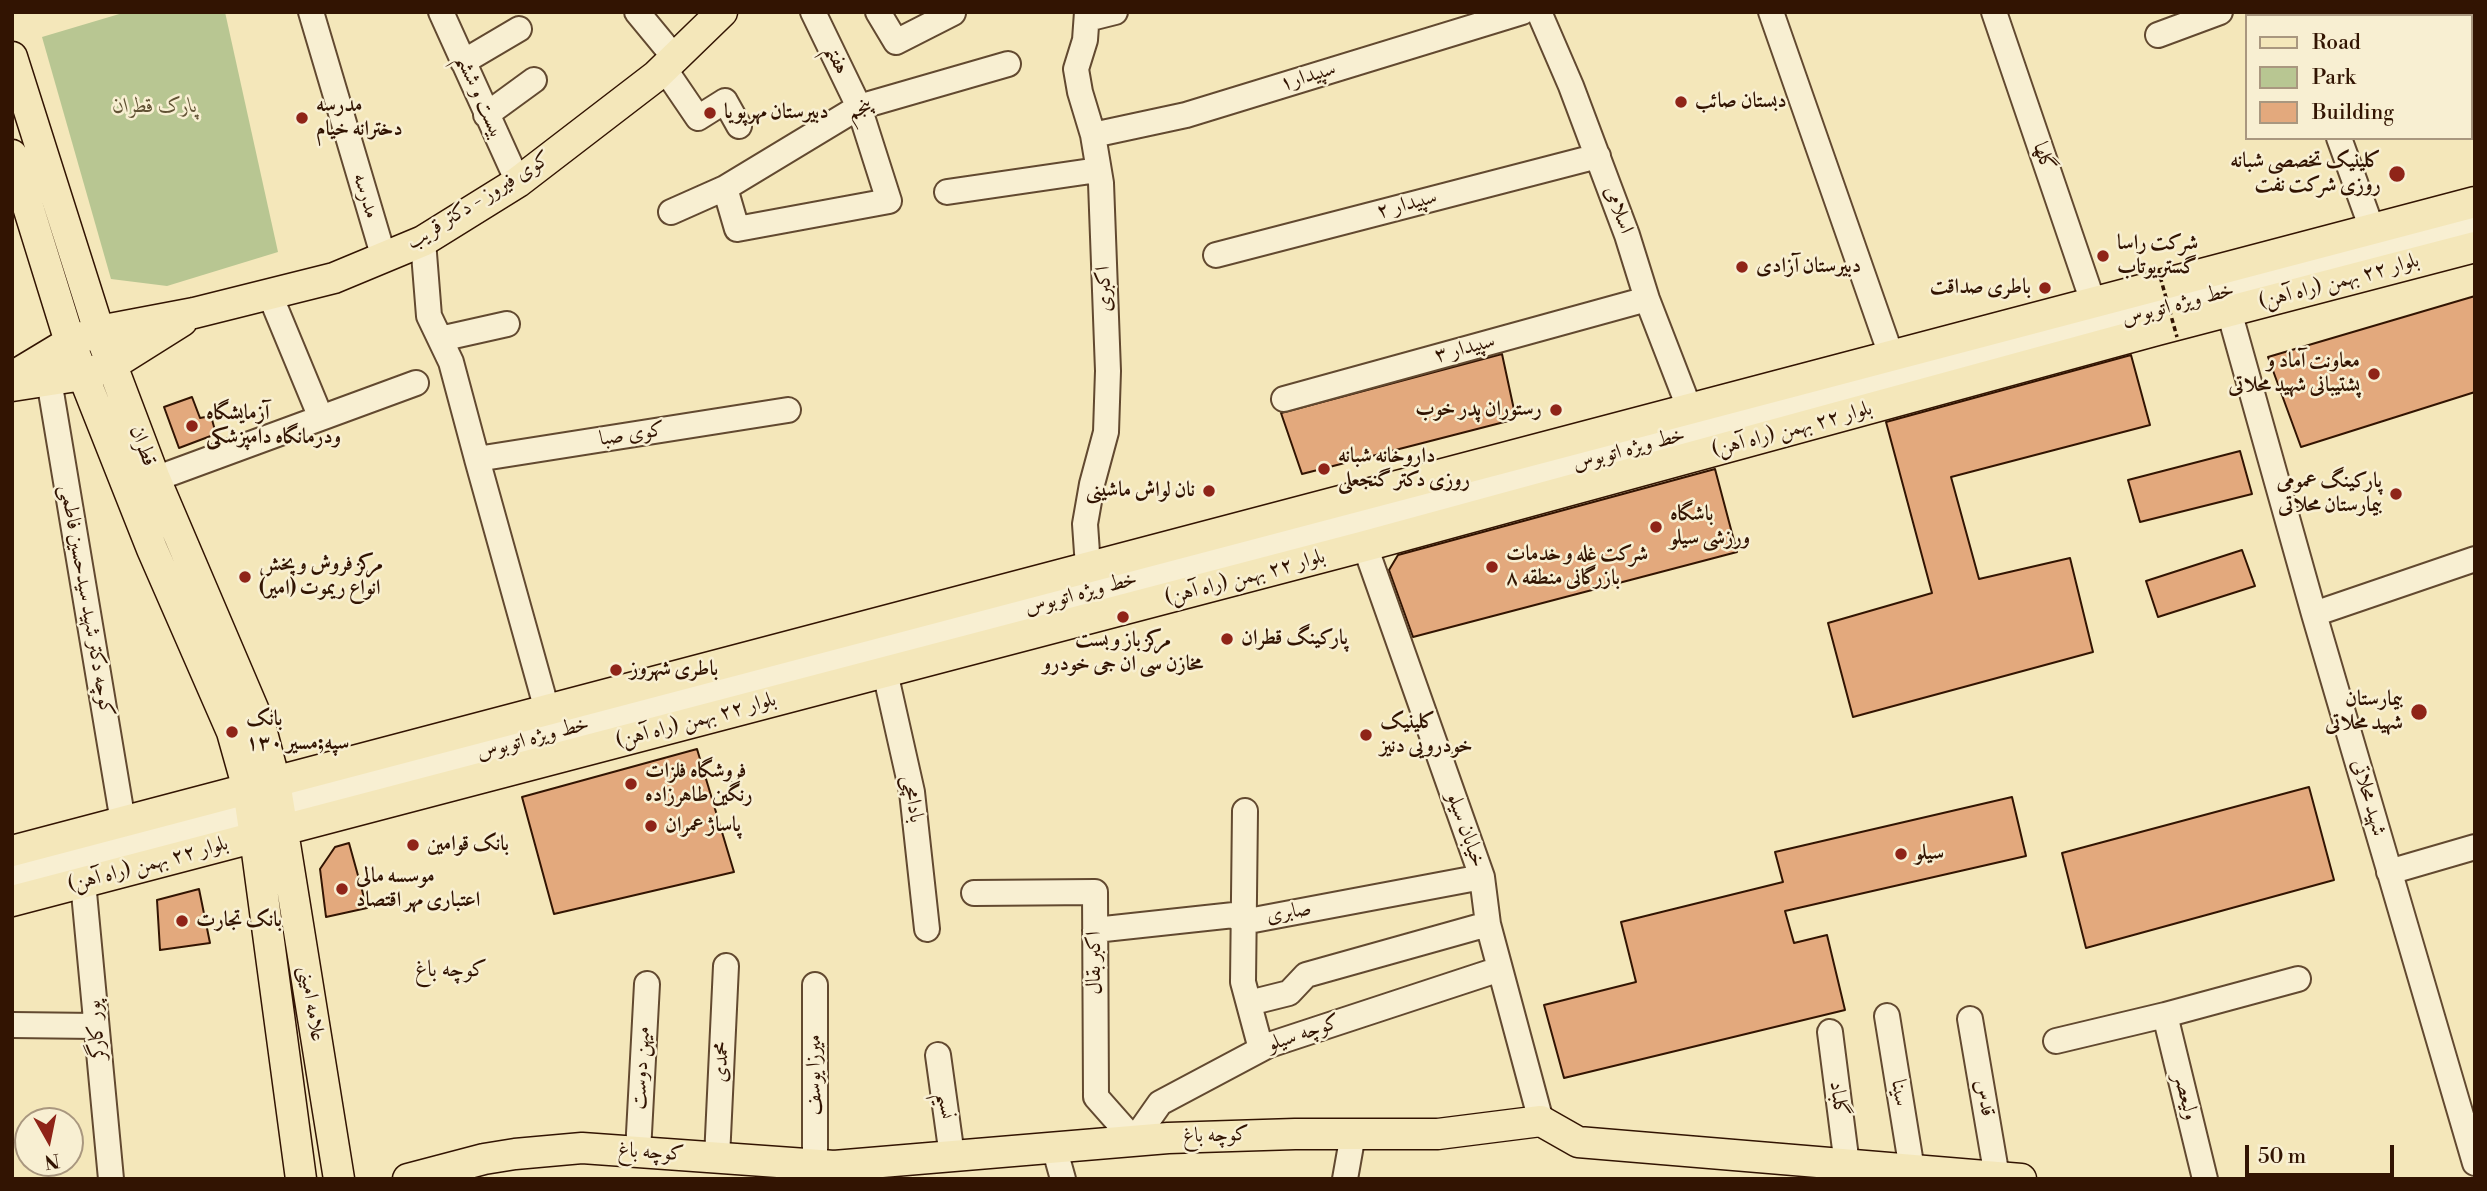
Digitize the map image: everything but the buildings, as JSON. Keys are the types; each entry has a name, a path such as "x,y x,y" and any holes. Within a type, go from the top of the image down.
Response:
{"main road":[{"name":"کوی فیروز - دکتر قریب","path":"12,377 70,341 99,331 194,313 334,278 423,241 518,181 670,63 722,12"},
{"name":"قطران","path":"12,57 99,331 155,479 260,725 265,809"},
{"name":"قطران","path":"12,155 83,375 152,549 265,809"},
{"name":"بلوار ۲۲ بهمن (راه آهن)","path":"12,850 123,822 265,809 886,672 1350,524 1690,410 2475,202"},
{"name":"بلوار ۲۲ بهمن (راه آهن)","path":"12,901 83,882 265,809 547,710 1088,567 1350,524 2230,311 2475,247"},
{"path":"12,386 83,375 112,365 194,313"},
{"name":"علامه امینی","path":"265,809 301,1179"},
{"name":"علامه امینی","path":"265,809 340,1179"},
{"path":"1541,1121 1578,1142 2009,1178"},
{"name":"کوچه باغ","path":"430,1176 514,1154 582,1149 834,1166 1134,1140 1438,1134 1541,1121"}],"street":[{"name":"مدرسه","path":"311,12 384,258"},
{"name":"بیست و ششم","path":"441,12 518,181"},
{"path":"637,12 670,63 698,118 725,101 739,126"},
{"name":"هفتم","path":"725,188 737,229 889,201 859,107 813,12"},
{"path":"878,12 896,42 956,19"},
{"path":"1087,16 1115,12"},
{"name":"سپیدار۱","path":"1093,135 1186,115 1522,12"},
{"name":"اسلامی","path":"1539,12 1598,156 1647,299 1690,410"},
{"path":"1772,12 1891,355"},
{"name":"گلها","path":"1994,12 2093,302"},
{"path":"2158,35 2220,12"},
{"name":"اکبری","path":"1087,16 1085,40 1076,69 1093,135 1101,183 1108,371 1106,432 1092,484 1086,524 1088,567"},
{"path":"463,62 519,30"},
{"name":"پنجم","path":"671,212 725,188 859,107 1008,64"},
{"path":"486,115 534,80"},
{"path":"2340,140 2372,229"},
{"name":"سپیدار ۲","path":"1216,255 1598,156"},
{"path":"947,192 1098,170"},
{"name":"خط ویژه اتوبوس","path":"12,877 2475,227"},
{"path":"423,241 429,316 451,362 547,710"},
{"path":"270,295 321,418"},
{"name":"سپیدار ۳","path":"1284,398 1647,299"},
{"name":"شهید محلاتی","path":"2230,311 2314,614 2475,1163"},
{"path":"440,339 507,324"},
{"name":"کوچه دکتر شهید سیدحسین فاطمی","path":"49,380 123,822"},
{"path":"155,479 416,383"},
{"name":"کوی صبا","path":"477,459 788,410"},
{"name":"خیابان سیلو","path":"1350,524 1482,877 1488,924 1541,1121"},
{"path":"2314,614 2475,559"},
{"name":"بادامچی","path":"886,672 912,792 928,929"},
{"path":"1245,811 1243,982 1261,1049"},
{"path":"2389,872 2475,847"},
{"name":"صابری","path":"1095,930 1234,915 1243,922 1482,877"},
{"name":"پور کارگر","path":"83,882 111,1179"},
{"name":"اکبر بقال","path":"974,893 1095,892 1096,1097 1134,1140"},
{"path":"1249,1003 1289,993 1306,975 1488,924"},
{"name":"محمدی","path":"717,1158 726,966"},
{"name":"کوچه سیلو","path":"1134,1140 1160,1103 1261,1049 1500,969"},
{"path":"2056,1041 2298,979"},
{"name":"میهن دوست","path":"638,1152 646,984"},
{"name":"میرزا یوسف","path":"815,985 815,1165"},
{"name":"ولیعصر","path":"2165,1015 2206,1179"},
{"name":"سینا","path":"1886,1016 1912,1170"},
{"name":"قدس","path":"1970,1019 2009,1178"},
{"path":"12,1025 96,1026"},
{"name":"گلباد","path":"1830,1032 1847,1165"},
{"name":"نسیم","path":"938,1055 952,1156"},
{"path":"1345,1179 1353,1134"},
{"path":"1054,1147 1063,1179"}],"path":[{"path":"2158,269 2177,337"}],"green space":[{"name":"پارک قطران","path":"126,12 225,12 278,252 167,286 111,279 42,37"}],"place":[{"name":"دبستان صائب","path":"1681,102"},
{"name":"دبیرستان مهرپویا","path":"710,113"},
{"name":"مدرسه دخترانه خیام","path":"302,118"},
{"name":"کلینیک تخصصی شبانه روزی شرکت نفت","path":"2397,174"},
{"name":"شرکت راسا گستر یوتاب","path":"2103,256"},
{"name":"دبیرستان آزادی","path":"1742,267"},
{"name":"باطری صداقت","path":"2045,288"},
{"name":"معاونت آماد و پشتیبانی شهید محلاتی","path":"2374,374"},
{"name":"رستوران پدر خوب","path":"1556,410"},
{"name":"آزمایشگاه ودرمانگاه دامپزشکی","path":"192,426"},
{"name":"داروخانه شبانه روزی دکتر گنجعلی","path":"1324,469"},
{"name":"نان لواش ماشینی","path":"1209,491"},
{"name":"پارکینگ عمومی بیمارستان محلاتی","path":"2396,494"},
{"name":"باشگاه ورزشی سیلو","path":"1656,527"},
{"name":"شرکت غله و خدمات بازرگانی منطقه ۸","path":"1492,567"},
{"name":"مرکز فروش و پخش انواع ریموت (امیر)","path":"245,577"},
{"name":"مرکز باز و بست مخازن سی ان جی خودرو","path":"1123,617"},
{"name":"پارکینگ قطران","path":"1227,639"},
{"name":"باطری شهروز","path":"616,670"},
{"name":"بیمارستان شهید محلاتی","path":"2419,712"},
{"name":"بانک سپه;مسیر ۱۳۰","path":"232,732"},
{"name":"کلینیک خودرویی دنیز","path":"1366,735"},
{"name":"فروشگاه فلزات رنگین طاهرزاده","path":"631,784"},
{"name":"پاساژ عمران","path":"651,826"},
{"name":"بانک قوامین","path":"413,845"},
{"name":"سیلو","path":"1901,854"},
{"name":"موسسه مالی اعتباری مهر اقتصاد","path":"342,889"},
{"name":"بانک تجارت","path":"182,921"}],"district":[{"name":"کوچه باغ","path":"451,970"}]}
